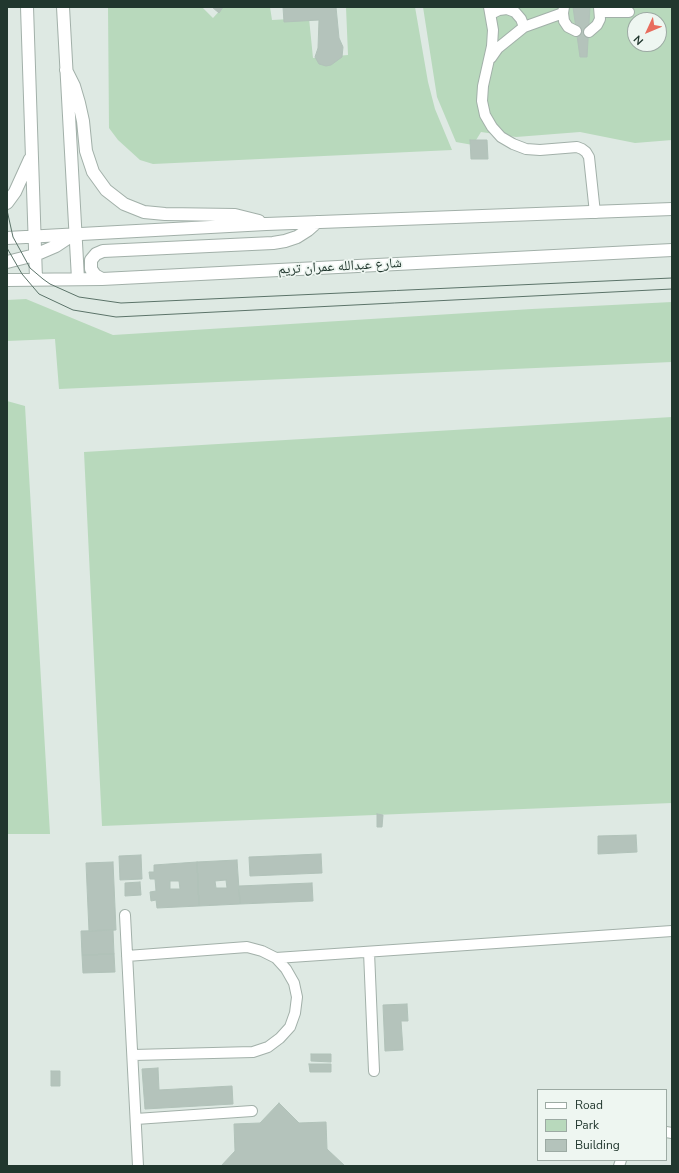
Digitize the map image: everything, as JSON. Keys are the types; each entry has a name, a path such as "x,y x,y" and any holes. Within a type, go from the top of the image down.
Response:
{"street":[{"path":"28,7 31,156 36,278"},
{"path":"63,7 78,279"},
{"path":"66,70 74,86 79,103 83,120 86,151 94,172 106,190 124,204 144,212 165,214 235,215 251,218 266,224"},
{"path":"7,203 15,192 31,156"},
{"path":"7,238 266,224 672,209"},
{"path":"102,279 95,275 91,269 91,260 96,254 103,251 273,243 297,237 317,222"},
{"path":"7,262 35,255 56,246 75,234"},
{"name":"شارع عبدالله عمران تريم","path":"7,280 36,278 102,279 672,250"}],"lane":[{"path":"524,27 522,19 515,12 507,9 490,10 493,35 483,86 482,101 485,115 492,127 501,137 526,149 540,150 577,147 586,152 588,157 595,213"},
{"path":"589,32 597,25 600,19 600,9 629,12"},
{"path":"488,61 498,48 524,27 564,10 564,21 568,27 576,31"},
{"path":"126,915 138,1166"},
{"path":"276,958 672,931"},
{"path":"127,956 247,947 262,950 276,958 286,969 294,983 297,997 295,1013 290,1027 280,1038 268,1047 253,1052 133,1055"},
{"path":"369,952 374,1071"},
{"path":"136,1119 252,1111"}],"green space":[{"path":"108,7 202,7 213,18 223,7 270,7 272,20 309,18 313,58 348,55 346,7 415,7 428,82 435,109 452,150 153,164 140,160 118,140 109,128"},
{"path":"423,7 672,7 672,140 635,143 580,132 516,137 481,132 473,145 456,142 437,97"},
{"path":"26,299 113,335 532,309 672,302 672,362 59,389 55,339 7,341 7,300"},
{"path":"7,401 25,406 50,834 7,834"},
{"path":"672,417 672,803 102,826 84,452"}],"building":[{"path":"212,7 223,7 219,13"},
{"path":"283,7 336,7 339,38 343,47 342,57 331,65 326,66 319,64 315,57 318,48 319,20 284,22"},
{"path":"573,7 590,7 587,57 580,57"},
{"path":"470,140 487,140 488,159 471,159"},
{"path":"377,814 383,815 382,827 377,827"},
{"path":"636,835 637,852 598,854 598,836"},
{"path":"321,854 322,873 250,876 249,857"},
{"path":"141,855 142,879 120,880 119,856"},
{"path":"237,860 240,904 199,906 197,862","holes":["226,880 227,888 216,888 215,881"]},
{"path":"113,862 116,930 89,931 86,863"},
{"path":"197,862 199,906 157,908 156,900 151,901 150,892 156,891 155,879 150,879 149,872 154,872 154,865","holes":["170,881 179,881 180,889 170,889"]},
{"path":"140,882 141,895 125,896 125,883"},
{"path":"312,883 313,901 240,904 239,886"},
{"path":"113,930 114,954 82,955 81,931"},
{"path":"114,954 115,972 83,973 82,955"},
{"path":"407,1004 408,1021 401,1021 403,1050 385,1051 383,1005"},
{"path":"311,1054 331,1054 331,1062 311,1061"},
{"path":"309,1064 331,1064 331,1072 310,1072"},
{"path":"158,1068 159,1090 232,1086 233,1104 145,1109 142,1069"},
{"path":"51,1071 60,1071 60,1086 51,1086"},
{"path":"279,1103 299,1123 326,1122 327,1149 345,1166 221,1166 235,1151 234,1124 260,1123"}],"tram line":[{"path":"7,210 13,237 30,268 43,279 50,284 79,297 121,303 672,278"},
{"path":"7,248 22,274 39,294 73,310 116,317 672,289"}]}
